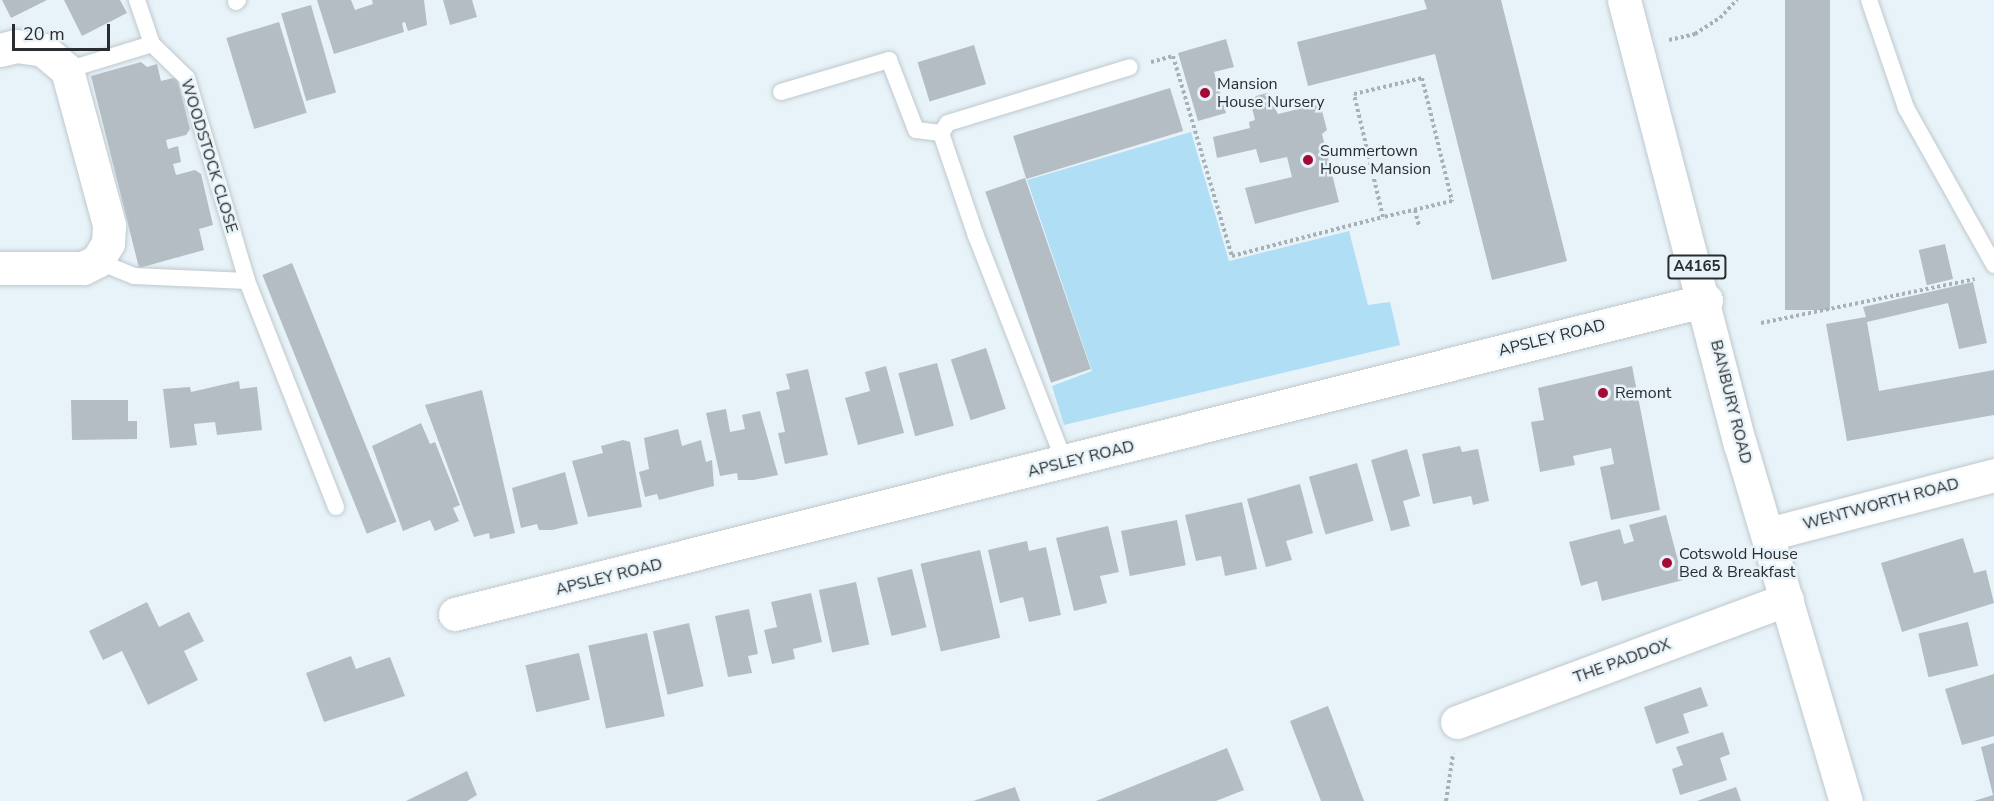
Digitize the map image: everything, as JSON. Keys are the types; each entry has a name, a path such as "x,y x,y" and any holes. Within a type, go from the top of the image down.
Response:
{"street":[{"name":"BANBURY ROAD","path":"1624,0 1706,300 1740,444 1846,801"},
{"path":"0,50 43,50 67,70 109,225 108,243 97,261 66,270 0,268"},
{"name":"APSLEY ROAD","path":"455,614 1065,463 1706,300"},
{"name":"WENTWORTH ROAD","path":"1768,534 1994,475"},
{"name":"THE PADDOX","path":"1457,722 1787,599"}],"lane":[{"name":"WOODSTOCK CLOSE","path":"137,0 152,44 187,78 247,281 336,507"},
{"path":"1869,0 1906,108 1994,265"},
{"path":"67,70 152,44"},
{"path":"781,92 890,60 916,130 941,133"},
{"path":"941,133 948,123 1130,67"},
{"path":"941,133 976,236 1065,463"},
{"path":"97,261 134,276 247,281"}],"path":[{"path":"1668,40 1695,34 1720,18 1737,0"},
{"path":"1130,67 1173,56 1232,256 1452,201 1422,78 1354,94 1383,218"},
{"path":"1415,210 1419,226"},
{"path":"1761,323 1982,278"},
{"path":"1446,801 1457,722"}],"shaded area":[{"path":"1191,132 1229,261 1349,231 1368,305 1390,302 1400,345 1064,425 1052,386 1092,371 1027,180"}],"building":[{"path":"2,0 47,0 11,18"},
{"path":"64,0 120,0 127,13 82,36"},
{"path":"317,0 351,0 355,10 373,4 372,0 424,0 427,25 408,31 405,22 402,23 404,32 334,54"},
{"path":"443,0 472,0 477,17 450,25"},
{"path":"1424,0 1501,0 1567,261 1492,280 1435,54 1308,86 1297,42 1427,9"},
{"path":"1785,0 1830,0 1830,310 1785,310"},
{"path":"311,5 336,92 306,101 281,14"},
{"path":"279,22 307,113 254,129 226,38"},
{"name":"Mansion House Nursery","path":"1226,39 1234,67 1214,72 1226,113 1198,121 1178,53"},
{"path":"974,45 986,84 930,101 918,62"},
{"path":"141,62 147,67 157,64 161,81 177,77 190,129 186,135 166,140 168,149 178,146 181,162 173,164 176,175 195,170 201,174 213,225 199,229 204,250 139,268 91,76"},
{"path":"1170,88 1183,131 1026,179 1013,136"},
{"name":"Summertown House Mansion","path":"1267,93 1278,114 1315,105 1322,111 1327,130 1322,134 1339,202 1255,224 1245,188 1292,177 1287,157 1260,163 1256,149 1217,158 1213,137 1250,128 1249,122 1255,120 1251,104 1256,96"},
{"path":"1025,178 1091,369 1051,383 985,192"},
{"path":"1945,244 1953,279 1927,285 1919,250"},
{"path":"292,263 397,522 367,534 262,275"},
{"path":"1973,282 1987,343 1959,349 1948,303 1867,322 1879,391 1994,370 1994,415 1847,441 1826,324 1866,317 1863,307"},
{"path":"986,348 1006,409 971,420 951,359"},
{"path":"937,363 954,426 915,436 898,373"},
{"path":"886,366 904,433 858,445 845,398 870,391 865,372"},
{"path":"1632,366 1660,510 1611,520 1600,467 1614,464 1611,448 1573,456 1575,465 1540,472 1531,422 1544,420 1538,388"},
{"path":"808,369 828,455 785,464 778,433 785,432 776,392 790,389 786,374"},
{"path":"239,381 240,389 257,387 262,430 217,435 215,422 194,424 197,445 170,448 163,389 190,387 191,392"},
{"path":"482,390 515,533 490,539 489,533 474,537 425,405"},
{"path":"71,400 128,400 128,421 137,421 137,439 72,440"},
{"path":"726,409 730,432 745,429 742,415 760,411 778,475 753,480 738,480 737,473 720,476 706,413"},
{"path":"421,423 430,444 435,442 460,505 453,508 459,521 435,531 430,520 403,531 372,446"},
{"path":"678,429 682,446 701,440 706,462 712,460 714,486 659,500 657,494 645,497 639,472 649,469 644,438"},
{"path":"623,440 630,442 642,507 588,517 572,461 603,453 601,446"},
{"path":"1460,446 1462,452 1478,449 1489,501 1473,505 1471,496 1433,504 1422,454"},
{"path":"1407,449 1420,496 1403,501 1410,526 1391,531 1371,460"},
{"path":"1357,463 1374,521 1325,534 1309,477"},
{"path":"565,472 578,524 552,530 539,530 537,524 521,528 512,488"},
{"path":"1300,484 1313,533 1286,541 1292,560 1266,567 1247,499"},
{"path":"1242,502 1257,569 1225,576 1221,556 1196,561 1185,515"},
{"path":"1666,515 1683,580 1602,601 1597,581 1581,586 1569,542 1620,529 1624,544 1634,541 1629,525"},
{"path":"1177,520 1186,565 1130,576 1121,531"},
{"path":"1108,526 1119,572 1100,576 1107,603 1074,611 1056,538"},
{"path":"1963,538 1974,573 1986,570 1994,603 1902,632 1881,563"},
{"path":"1027,541 1029,551 1046,547 1061,615 1029,622 1023,597 1000,603 988,550"},
{"path":"980,550 1000,638 941,651 921,564"},
{"path":"912,569 927,627 892,636 877,578"},
{"path":"856,582 869,645 832,653 819,590"},
{"path":"811,593 822,642 793,649 795,659 772,664 764,630 777,627 771,602"},
{"path":"147,602 159,627 189,612 204,641 184,651 198,680 148,705 122,651 103,660 89,631"},
{"path":"749,609 758,654 748,656 752,673 728,677 715,616"},
{"path":"1968,622 1978,666 1928,677 1918,633"},
{"path":"689,623 704,686 668,695 653,631"},
{"path":"647,633 665,716 606,729 588,645"},
{"path":"579,653 590,700 536,712 525,665"},
{"path":"351,656 356,669 390,657 405,696 324,722 306,673"},
{"path":"1994,674 1994,736 1962,745 1945,689"},
{"path":"1701,687 1708,706 1683,714 1689,733 1656,744 1644,707"},
{"path":"1328,706 1364,801 1321,801 1290,721"},
{"path":"1723,732 1730,754 1720,758 1727,780 1680,795 1672,769 1683,765 1676,747"},
{"path":"1994,743 1994,801 1974,801 1993,795 1981,747"},
{"path":"1227,748 1244,790 1216,801 1096,801"},
{"path":"467,771 477,795 467,801 406,801"},
{"path":"1015,787 1020,801 973,801"},
{"path":"1736,787 1741,801 1697,801"}],"place":[{"name":"Mansion House Nursery","path":"1205,93"},
{"name":"Summertown House Mansion","path":"1308,160"},
{"name":"Remont","path":"1603,393"},
{"name":"Cotswold House Bed & Breakfast","path":"1667,563"}]}
